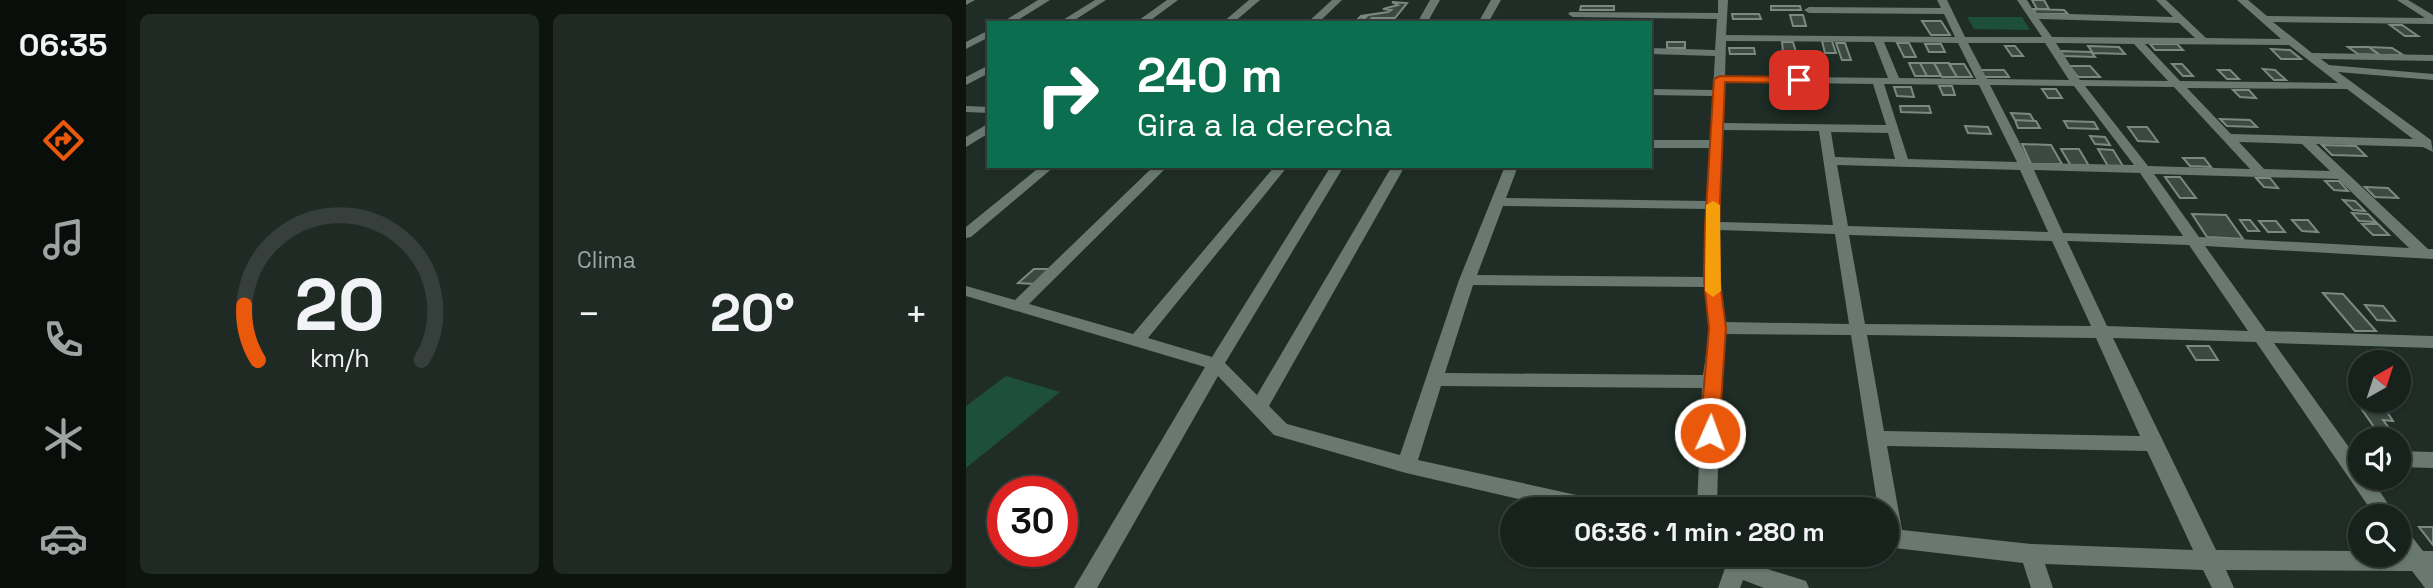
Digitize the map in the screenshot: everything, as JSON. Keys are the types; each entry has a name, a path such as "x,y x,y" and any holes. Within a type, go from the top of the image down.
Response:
{"street":[{"path":"1009,21 1045,0"},
{"path":"1066,21 1101,0"},
{"path":"1143,21 1173,0"},
{"path":"1229,21 1255,0"},
{"path":"1314,21 1337,0"},
{"path":"1423,21 1435,0"},
{"path":"1484,21 1496,0"},
{"path":"1579,0 1571,18 1722,8 1712,226 1712,282 1718,328 1711,382 1707,497"},
{"path":"2022,0 2076,82 2143,169 2259,335 2348,451"},
{"path":"2161,0 2203,41"},
{"path":"2242,0 2291,42 2430,145"},
{"path":"2402,0 2433,20"},
{"path":"1652,51 1720,45 1811,19 1944,6 2025,166 2100,332 2224,588"},
{"path":"2034,16 2180,20"},
{"path":"1811,19 1878,39 2291,42"},
{"path":"2264,19 2433,20"},
{"path":"966,47 987,34"},
{"path":"1878,39 1895,81"},
{"path":"2136,40 2259,171"},
{"path":"2310,56 2433,58"},
{"path":"2326,68 2433,77"},
{"path":"966,82 987,69"},
{"path":"1878,81 1903,163"},
{"path":"1652,92 1719,86 1878,81 2175,82 2349,86"},
{"path":"966,109 987,110"},
{"path":"1717,126 1893,129"},
{"path":"2406,126 2433,129"},
{"path":"966,143 987,128"},
{"path":"1824,128 1885,497"},
{"path":"2228,138 2430,145"},
{"path":"2305,140 2430,256"},
{"path":"1652,144 1716,144"},
{"path":"1830,161 2339,174"},
{"path":"966,234 1047,168"},
{"path":"1018,306 1160,168"},
{"path":"1136,341 1280,168"},
{"path":"1085,588 1216,364 1337,168"},
{"path":"1260,406 1398,168"},
{"path":"1406,465 1467,280 1511,168"},
{"path":"1498,202 1713,205"},
{"path":"1712,226 2191,241 2430,256"},
{"path":"1467,280 1712,282"},
{"path":"966,291 1216,364 1260,406 1267,419 1281,430 1406,465 1546,497"},
{"path":"1718,328 2259,335 2433,342"},
{"path":"1435,379 1711,382"},
{"path":"1877,438 2153,444"},
{"path":"2411,459 2433,460"},
{"path":"1899,539 2031,554 2209,560 2425,560"},
{"path":"2411,547 2425,560 2433,581"},
{"path":"2031,554 2042,588"},
{"path":"1729,588 1730,567"},
{"path":"1742,567 1752,574 1798,588"}],"green space":[{"path":"1967,17 2022,17 2030,30 1974,29"},
{"path":"1006,376 1060,392 966,468 966,406"}],"building":[{"path":"2032,0 2044,0 2049,9 2037,9"},
{"path":"1392,2 1407,3 1395,18 1362,21 1366,17 1359,18 1388,12 1391,10 1383,9 1398,5"},
{"path":"1581,6 1614,6 1614,10 1580,10"},
{"path":"1771,6 1800,6 1801,10 1771,10"},
{"path":"2033,9 2064,10 2068,14 2036,14"},
{"path":"1732,14 1759,14 1761,19 1733,19"},
{"path":"1790,15 1803,15 1806,26 1793,26"},
{"path":"1922,21 1941,21 1950,35 1931,35"},
{"path":"2390,25 2402,25 2418,36 2405,36"},
{"path":"1822,41 1832,41 1836,53 1825,53"},
{"path":"1667,42 1685,42 1685,48 1667,48"},
{"path":"1782,42 1793,42 1796,52 1783,52"},
{"path":"1836,43 1845,43 1851,60 1842,60"},
{"path":"1897,43 1909,43 1916,57 1904,57"},
{"path":"1925,44 1941,44 1945,52 1929,52"},
{"path":"2150,44 2177,44 2183,50 2155,50"},
{"path":"2005,46 2015,46 2023,56 2012,56"},
{"path":"2088,46 2119,47 2125,54 2093,53"},
{"path":"2348,47 2369,47 2379,55 2358,54"},
{"path":"2369,47 2392,48 2403,55 2380,55"},
{"path":"1729,48 1754,48 1755,54 1730,54"},
{"path":"2271,49 2290,50 2301,59 2281,59"},
{"path":"2060,51 2091,52 2095,57 2064,56"},
{"path":"1822,60 1826,73 1814,73 1810,61"},
{"path":"1909,63 1920,63 1927,76 1915,76"},
{"path":"1920,63 1934,63 1941,76 1927,76"},
{"path":"1934,63 1949,63 1957,77 1942,77"},
{"path":"1949,64 1964,64 1972,77 1957,77"},
{"path":"2172,64 2182,64 2193,76 2183,76"},
{"path":"2069,66 2090,66 2100,77 2078,77"},
{"path":"2263,69 2275,70 2286,80 2274,80"},
{"path":"1980,70 2004,70 2009,77 1984,77"},
{"path":"2218,70 2230,70 2239,79 2227,79"},
{"path":"1939,86 1952,86 1955,95 1943,95"},
{"path":"1894,87 1911,87 1914,97 1897,96"},
{"path":"2042,89 2056,89 2062,98 2048,98"},
{"path":"2233,90 2249,90 2256,98 2240,97"},
{"path":"1900,106 1929,106 1931,113 1901,112"},
{"path":"2011,113 2030,114 2034,121 2015,120"},
{"path":"2220,119 2250,120 2257,127 2227,126"},
{"path":"2015,120 2036,121 2040,128 2018,128"},
{"path":"2064,121 2094,122 2098,129 2068,128"},
{"path":"1965,126 1988,127 1991,134 1968,133"},
{"path":"2128,127 2147,127 2158,142 2138,141"},
{"path":"2090,136 2105,137 2110,145 2095,144"},
{"path":"2022,144 2051,145 2062,164 2031,164"},
{"path":"2322,145 2356,146 2366,156 2332,155"},
{"path":"2061,149 2079,149 2089,166 2071,166"},
{"path":"2098,149 2113,150 2123,166 2108,166"},
{"path":"2183,158 2204,158 2211,167 2190,166"},
{"path":"2165,177 2180,177 2196,198 2180,198"},
{"path":"2256,178 2270,178 2278,188 2264,187"},
{"path":"2325,181 2339,181 2348,191 2334,190"},
{"path":"2365,187 2388,188 2398,198 2375,197"},
{"path":"2343,200 2355,201 2365,211 2353,210"},
{"path":"2352,213 2368,214 2376,222 2359,221"},
{"path":"2192,214 2226,215 2243,239 2207,237"},
{"path":"2240,220 2250,220 2259,231 2248,231"},
{"path":"2292,220 2308,220 2318,232 2302,231"},
{"path":"2259,221 2276,221 2285,232 2268,232"},
{"path":"2362,224 2378,224 2389,235 2373,235"},
{"path":"1034,269 1051,269 1035,284 1018,283"},
{"path":"2323,293 2343,294 2376,331 2355,331"},
{"path":"2365,305 2383,306 2395,321 2377,320"},
{"path":"2187,346 2209,346 2218,360 2196,360"},
{"path":"2364,413 2388,413 2393,421 2383,420 2388,427 2374,427"},
{"path":"2419,527 2433,527 2433,545"}],"slow traffic":[{"path":"1713,205 1713,291"}],"route":[{"path":"1710,433 1711,382 1718,328 1712,282 1712,226 1720,79 1799,80"}]}
